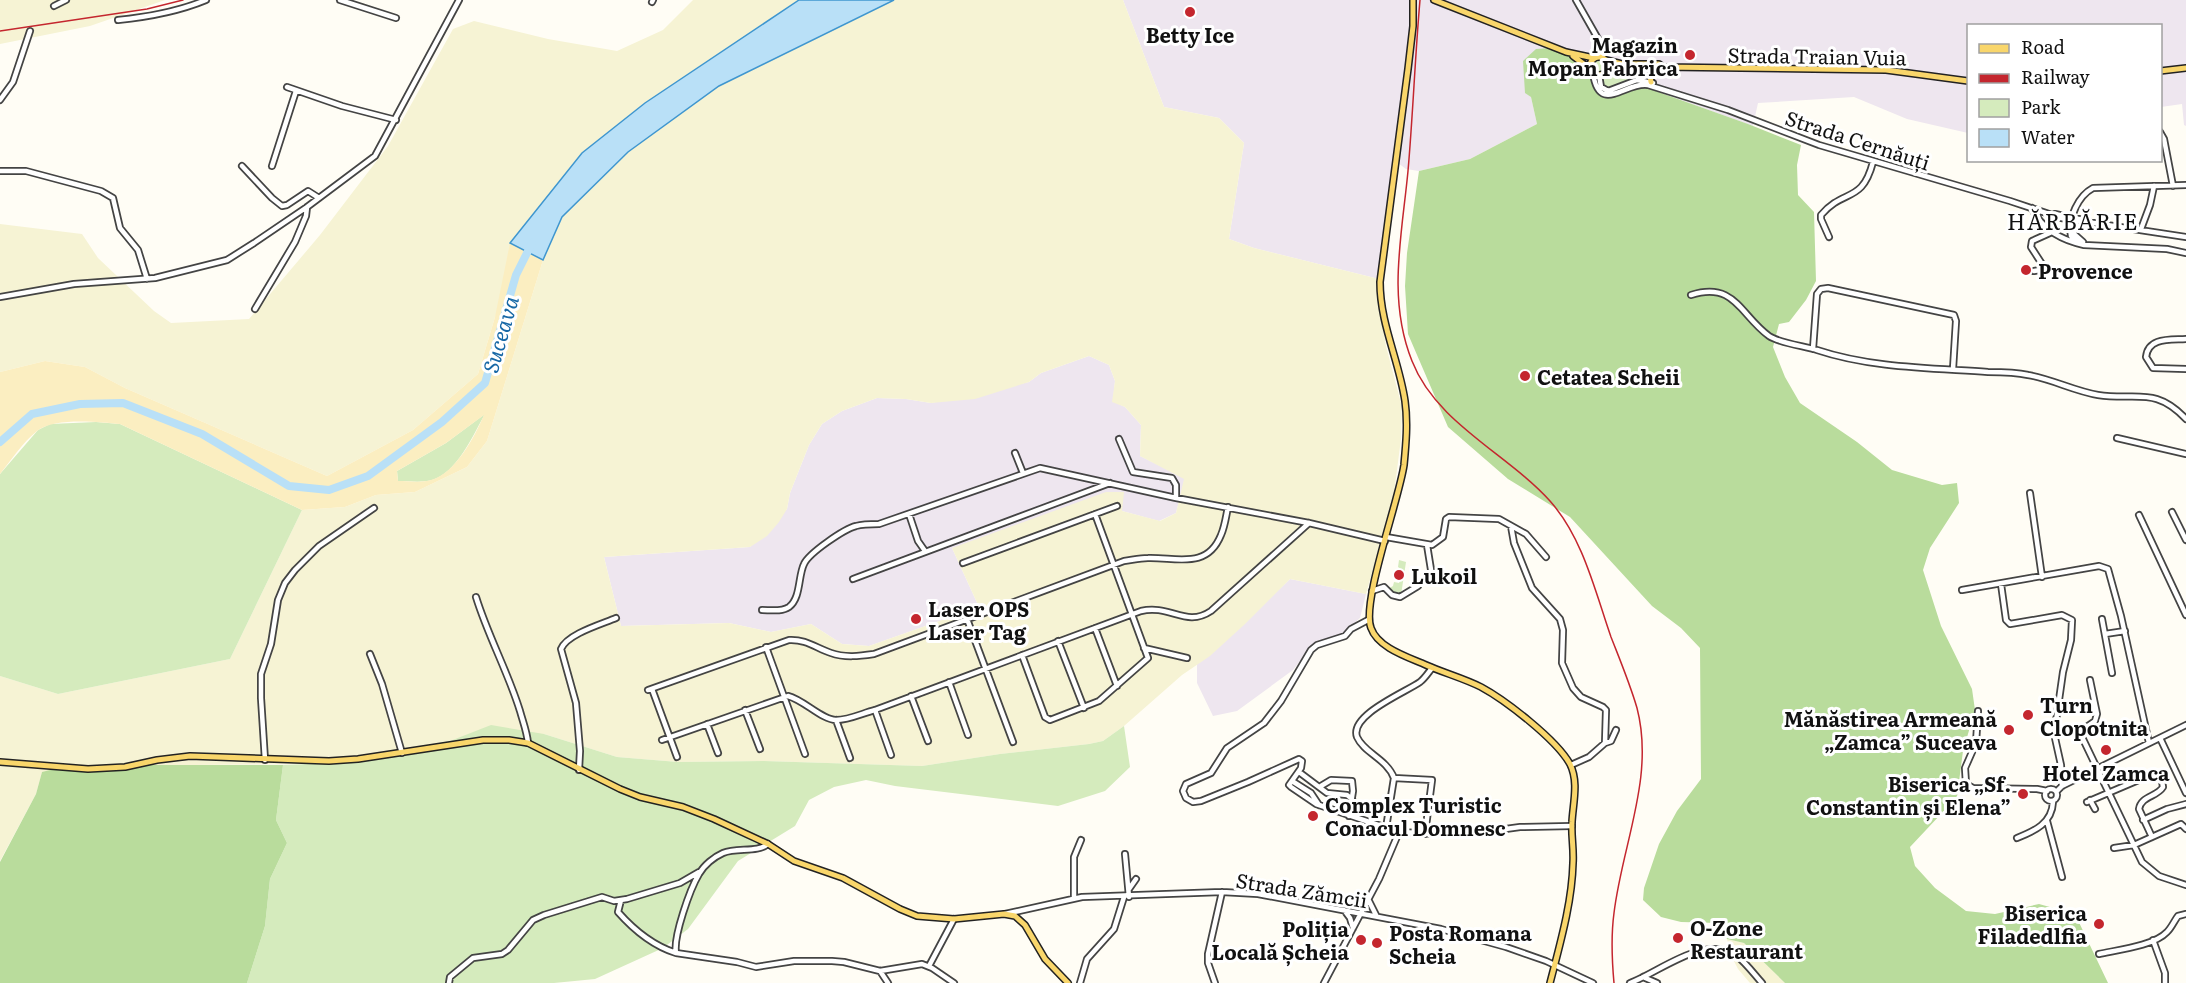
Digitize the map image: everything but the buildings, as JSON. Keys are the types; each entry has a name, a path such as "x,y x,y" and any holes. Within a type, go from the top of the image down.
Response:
{"main road":[{"path":"1413,0 1411,47 1380,282 1382,317 1404,395 1406,438 1400,485 1372,591 1368,620 1373,633 1383,643 1432,668 1487,691 1538,730 1557,747 1571,765 1575,789 1572,826 1573,868 1550,983"},
{"name":"Strada Cernăuți","path":"1434,0 1566,52 1594,58"},
{"name":"Strada Cernăuți","path":"1566,52 1594,73"},
{"path":"1594,58 1603,58 1608,65 1606,71 1594,73 1590,63 1594,58"},
{"name":"Strada Traian Vuia","path":"1603,58 1618,64 1659,64 1664,67"},
{"name":"Strada Traian Vuia","path":"1606,71 1664,67 1896,71 1967,81"},
{"path":"2162,70 2186,68"},
{"path":"1651,82 1650,75 1653,69"},
{"path":"0,762 88,770 125,767 190,756 345,761 483,740 528,743"},
{"name":"Strada Zămcii","path":"528,743 579,770 640,797 696,812 768,844 794,861 843,878 908,912 931,918 954,919 1004,914"},
{"path":"1004,914 1019,918 1045,959 1068,983"}],"street":[{"path":"54,6 66,0"},
{"path":"118,20 152,16 206,0"},
{"path":"340,0 396,18"},
{"path":"0,297 74,284 147,279 227,260 307,207 370,161 396,120 459,0"},
{"path":"1576,0 1601,44 1603,58"},
{"path":"0,100 13,82 30,31"},
{"name":"Strada Cernăuți","path":"1594,73 1601,87 1608,91 1637,80 1651,82 1664,89"},
{"name":"Strada Cernăuți","path":"1594,73 1596,87 1608,95 1640,84 1664,89 1728,110 1819,145 2045,213 2073,220 2186,237"},
{"path":"287,87 396,120"},
{"path":"272,166 296,91"},
{"path":"2162,136 2173,186"},
{"path":"1829,237 1821,215 1834,202 1860,189 1869,175 1873,162"},
{"path":"242,166 282,206 308,191 319,198"},
{"path":"0,171 26,171 101,191 111,196 116,204 120,228 138,250 147,279"},
{"path":"2080,244 2071,236 2073,220 2079,200 2093,188 2186,185"},
{"path":"2141,230 2154,186"},
{"path":"255,309 295,242 306,216 307,207"},
{"path":"2032,208 2038,220 2065,240 2080,244 2167,249 2186,253"},
{"path":"2073,220 2073,231 2076,237 2082,242 2094,245"},
{"path":"2034,272 2040,270 2042,264 2031,248 2031,243 2034,239 2052,232"},
{"path":"1813,349 1817,294 1821,288 1828,288 1954,315 1956,321 1953,369"},
{"path":"1691,294 1709,291 1722,292 1736,302 1769,336 1813,349 1870,362 2030,375 2081,392 2100,395 2147,396 2167,403 2186,419"},
{"path":"2186,339 2154,342 2146,350 2145,357 2152,368 2186,369"},
{"path":"2117,438 2186,454"},
{"path":"1119,439 1133,472 1172,478 1176,485 1176,498"},
{"path":"1015,453 1023,473"},
{"path":"762,610 783,610 790,606 795,597 805,561 815,551 848,529 855,526 879,524 1040,468 1176,498 1427,545 1434,545 1443,537 1446,519 1449,516 1495,518 1526,534 1546,556"},
{"path":"853,579 1110,483"},
{"path":"2030,494 2042,577"},
{"path":"963,563 1117,506"},
{"path":"677,757 650,689 766,647 795,639 811,643 834,654 852,657 874,654 1113,565 1149,558 1186,560 1205,554 1218,542 1228,507"},
{"path":"265,760 261,674 271,644 278,600 285,583 319,546 374,508"},
{"path":"2172,512 2186,540"},
{"path":"909,514 918,541 925,551"},
{"path":"1022,655 1047,720 1099,701 1148,658 1095,514"},
{"path":"2139,515 2186,615"},
{"path":"662,740 784,696 795,698 836,720 874,710 1150,609 1167,610 1189,618 1205,615 1309,523"},
{"path":"1511,526 1514,543 1533,588 1560,619 1563,630 1562,663 1570,682 1581,697 1606,710 1605,743"},
{"path":"1427,545 1433,582"},
{"path":"1962,590 2099,566 2108,568 2125,631 2150,743"},
{"path":"2001,584 2006,620 2010,624 2062,615 2072,620 2055,728 2062,786"},
{"path":"1372,591 1384,587 1392,595 1400,597 1418,586"},
{"path":"476,597 483,619 511,683 528,743"},
{"path":"579,770 580,751 576,703 561,649 564,642 571,637 616,618"},
{"path":"968,618 1013,742"},
{"path":"2102,619 2112,672"},
{"path":"1368,620 1351,629 1345,636 1314,647 1281,701 1264,723 1227,748 1210,773 1188,782 1183,791 1188,800 1196,802 1299,759 1302,763 1291,783 1311,793 1319,805 1399,832 1462,835 1520,827 1572,826"},
{"path":"1095,628 1117,686"},
{"path":"2105,634 2125,631"},
{"path":"1058,641 1084,708"},
{"path":"766,647 805,754"},
{"path":"1144,648 1186,658"},
{"path":"370,654 382,684 402,753"},
{"path":"1386,828 1395,778 1385,763 1360,741 1356,734 1357,729 1362,720 1382,704 1418,683 1432,668"},
{"path":"2090,680 2097,714 2095,721 2084,728 2082,734 2097,768 2142,862 2151,872 2186,885"},
{"path":"949,682 968,735"},
{"path":"911,696 928,741"},
{"path":"746,710 760,750"},
{"path":"874,710 891,755"},
{"path":"1978,711 1976,743 1965,768 1966,784 1973,788 2047,791 2051,789 2056,791"},
{"path":"836,720 850,758"},
{"path":"707,724 718,753"},
{"path":"2056,791 2097,768 2186,725"},
{"path":"1571,765 1589,757 1605,743 1611,741 1616,730"},
{"path":"2160,738 2185,789"},
{"path":"1299,772 1329,794 1347,795 1352,799"},
{"path":"2095,809 2089,801 2151,774 2158,776 2163,787 2161,791 2139,804 2143,820 2152,837"},
{"path":"1395,778 1432,780 1425,834"},
{"path":"1320,786 1331,780 1353,783 1349,816"},
{"path":"2047,791 2046,800 2053,802"},
{"path":"2018,838 2047,821 2053,802 2058,797 2056,791"},
{"path":"2143,820 2167,808 2186,804"},
{"path":"2047,821 2062,877"},
{"path":"2114,848 2134,845 2181,824 2186,829"},
{"path":"1324,983 1368,899 1399,832"},
{"path":"1074,898 1074,857 1081,840"},
{"path":"449,983 450,977 473,958 502,954 508,950 533,920 544,915 602,897 614,901 621,900 680,883 699,872 724,852 762,848 768,844"},
{"path":"1125,855 1129,889"},
{"path":"676,953 675,946 679,930 699,872"},
{"path":"1080,983 1088,959 1114,929 1129,889 1136,879"},
{"path":"1215,983 1208,963 1208,954 1222,892"},
{"name":"Strada Zămcii","path":"1004,914 1074,898 1222,892 1258,894 1375,915 1475,938 1555,965 1593,983"},
{"path":"1354,926 1375,915 1368,899"},
{"path":"621,900 618,912 626,921 657,944 676,953 756,967 794,961 832,961 880,971 918,964 929,966 954,983"},
{"path":"1023,910 1025,925"},
{"path":"1344,910 1354,926"},
{"path":"2098,954 2153,940 2167,932 2178,916 2186,914"},
{"path":"929,966 939,943 954,919"},
{"path":"2139,938 2141,944"},
{"path":"2153,940 2165,973 2165,983"},
{"path":"1630,983 1683,957 1704,950 1720,949 1739,957 1762,983"},
{"path":"880,971 888,983"},
{"path":"1643,977 1657,983"}],"shaded area":[{"path":"0,0 165,0 90,26 0,44"},
{"path":"693,0 799,0 645,103 582,153 495,317 478,374 413,430 327,476 125,388 85,367 45,361 0,372 0,224 82,234 98,258 154,311 171,323 249,319 320,235 388,146 453,29 474,21 548,39 617,51 663,30"},
{"path":"894,0 1123,0 1164,107 1219,118 1244,143 1229,239 1254,248 1383,280 1379,304 1386,346 1402,407 1401,439 1394,493 1366,594 1290,579 1210,656 1182,675 1124,726 1103,741 1089,744 922,766 764,761 678,762 617,757 544,734 339,764 193,765 42,772 36,794 0,861 0,676 58,694 230,659 302,510 345,507 376,495 415,492 467,467 487,441 543,260 562,217 628,152 719,86","holes":["1089,356 1109,365 1115,381 1112,402 1125,407 1141,425 1140,456 1184,479 1176,513 1160,521 1122,511 1124,492 1106,492 952,548 979,607 869,646 842,644 811,624 771,632 729,623 621,626 604,557 750,547 767,536 779,522 787,509 790,493 809,445 822,424 842,411 877,398 931,403 975,399 1029,382 1041,373"]},
{"path":"1123,0 2186,0 2186,126 2182,104 2162,107 2162,24 1967,24 1967,133 1907,119 1854,97 1758,103 1753,126 1647,88 1615,96 1531,97 1537,124 1470,159 1419,171 1406,169 1398,163 1383,280 1254,248 1229,239 1244,143 1219,118 1164,107"},
{"path":"1089,356 1109,365 1115,381 1113,401 1125,407 1141,425 1140,456 1185,478 1176,513 1159,521 1122,511 952,548 979,607 869,646 842,644 811,624 771,632 729,623 621,626 604,557 750,547 787,509 790,493 809,445 822,424 842,411 877,398 931,403 1029,382 1041,373"},
{"path":"1290,579 1366,594 1360,618 1340,636 1316,641 1293,670 1237,711 1213,716 1197,683 1197,664 1210,655"},
{"path":"1727,939 1744,943 1785,983 1750,983 1738,969"}],"green space":[{"path":"1550,48 1582,65 1602,94 1647,88 1801,145 1797,165 1798,195 1814,212 1816,281 1806,300 1789,322 1779,324 1773,347 1785,377 1800,403 1857,442 1892,470 1942,485 1957,483 1959,503 1930,548 1923,570 1941,626 1972,689 1975,710 1963,751 1957,797 1910,847 1915,866 1935,888 1966,911 1995,914 2039,904 2075,914 2108,983 1785,983 1744,943 1727,939 1718,923 1681,922 1661,917 1643,900 1644,888 1659,844 1677,811 1701,779 1700,648 1681,628 1652,606 1570,517 1508,479 1448,427 1408,334 1405,286 1407,253 1419,171 1470,159 1537,124 1531,97 1525,93 1523,61 1536,49"},
{"path":"1595,57 1603,57 1608,62 1606,73 1595,75 1590,70 1590,62"},
{"path":"1612,73 1648,73 1648,79 1613,87 1602,86 1603,79"},
{"path":"485,414 470,442 449,470 432,480 398,481 397,471 446,443"},
{"path":"96,422 120,424 302,510 230,659 58,694 0,676 0,474 38,430 50,424"},
{"path":"1399,560 1406,562 1401,595 1396,596 1388,589 1393,586 1394,582 1399,583 1404,571 1398,567"},
{"path":"491,725 544,734 617,757 678,762 764,761 922,766 1089,744 1103,741 1124,726 1130,767 1105,791 1058,806 895,786 866,780 834,787 809,800 795,826 738,861 688,929 663,948 595,979 554,983 247,983 265,926 270,879 287,843 276,820 283,765 360,762 422,752"},
{"path":"70,765 283,765 276,820 287,843 270,879 265,926 247,983 0,983 0,862 36,794 42,772"}],"sand":[{"path":"510,243 543,260 487,441 467,467 415,492 376,495 345,507 302,510 120,424 89,422 65,422 37,431 22,445 0,474 0,372 45,361 85,367 125,388 327,476 413,430 478,374 495,317","holes":["484,415 470,443 448,470 431,480 398,481 397,471 446,443"]}],"water":[{"path":"799,0 894,0 719,86 628,152 562,217 543,260 510,243 582,153 645,103"}],"waterway":[{"name":"Suceava","path":"0,442 32,414 80,404 123,403 202,434 289,486 329,490 368,476 442,422 485,383 516,275 532,243"}],"railway":[{"path":"0,31 147,9 183,0"},
{"path":"1420,0 1410,150 1398,267 1398,291 1404,338 1423,383 1438,402 1474,437 1533,484 1550,501 1571,531 1587,566 1637,708 1642,734 1640,785 1614,913 1612,930 1614,983"}],"place":[{"name":"Betty Ice","path":"1190,12"},
{"name":"Magazin Mopan Fabrica","path":"1690,55"},
{"name":"Provence","path":"2026,270"},
{"name":"Cetatea Scheii","path":"1525,376"},
{"name":"Lukoil","path":"1399,575"},
{"name":"Laser OPS Laser Tag","path":"916,619"},
{"name":"Turn Clopotnita","path":"2028,715"},
{"name":"Mănăstirea Armeană „Zamca” Suceava","path":"2009,730"},
{"name":"Hotel Zamca","path":"2106,750"},
{"name":"Biserica „Sf. Constantin și Elena”","path":"2023,794"},
{"name":"Complex Turistic Conacul Domnesc","path":"1313,816"},
{"name":"Biserica Filadedlfia","path":"2099,924"},
{"name":"O-Zone Restaurant","path":"1678,938"},
{"name":"Poliția Locală Șcheia","path":"1361,940"},
{"name":"Posta Romana Scheia","path":"1377,943"}],"district":[{"name":"HĂRBĂRIE","path":"2073,220"}]}
